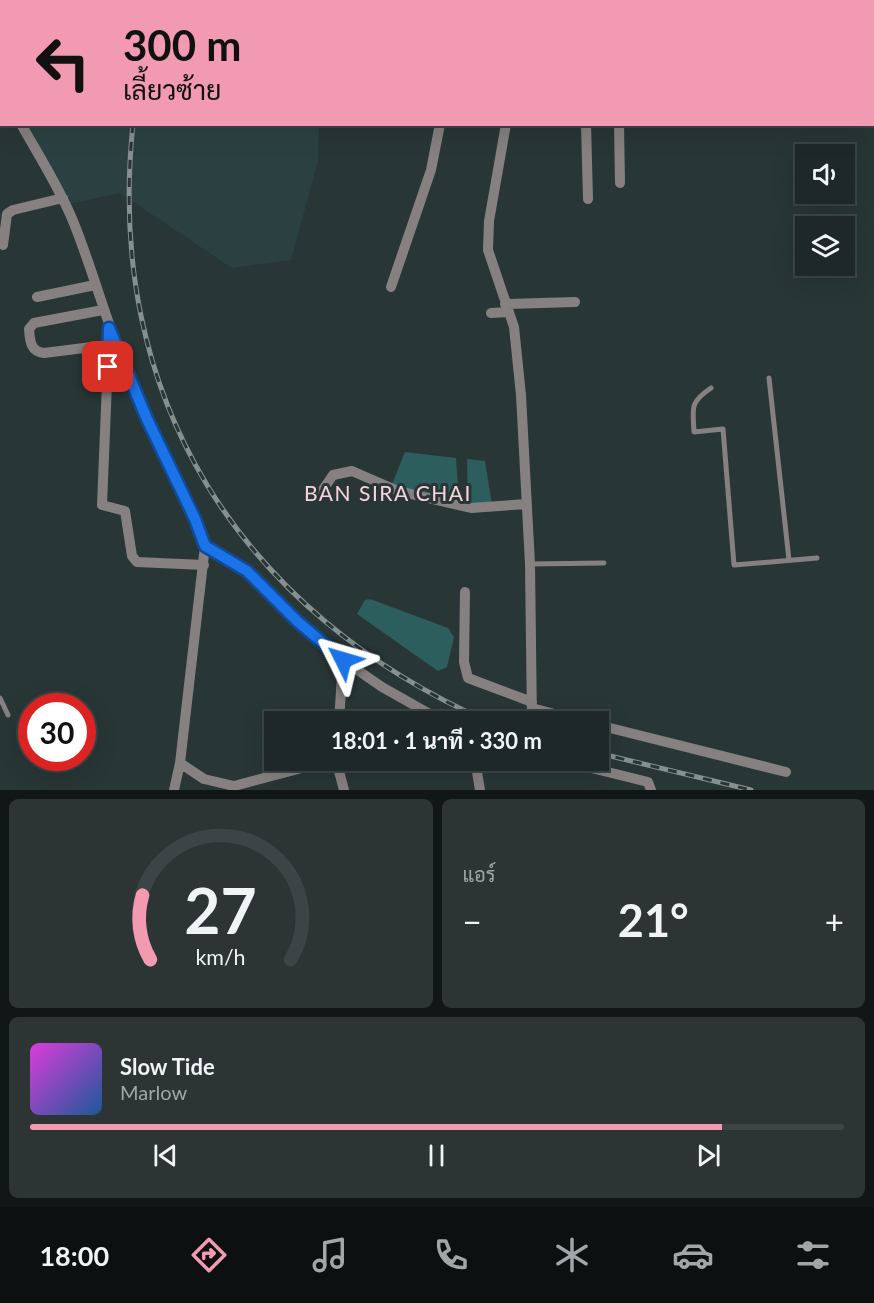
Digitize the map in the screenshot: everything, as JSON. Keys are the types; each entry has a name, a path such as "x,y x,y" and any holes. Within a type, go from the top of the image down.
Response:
{"street":[{"path":"22,126 63,198 109,328 147,419 195,519 205,546 180,763 174,790"},
{"path":"392,287 431,170 440,126"},
{"path":"506,126 489,221 488,250 513,327 521,395 530,564 532,711"},
{"path":"586,126 588,198"},
{"path":"619,126 620,183"},
{"path":"3,245 7,214 13,210 63,198"},
{"path":"37,297 95,285"},
{"path":"491,313 507,308 575,302"},
{"path":"103,310 34,323 29,329 31,346 36,352 44,353 108,345"},
{"path":"109,328 102,506 125,511 132,556 137,562 204,565"},
{"path":"320,494 333,475 352,471 398,490 471,508 526,504"},
{"path":"205,546 247,571 297,621 343,660 382,687 425,711"},
{"path":"465,592 464,662 468,678 550,711"},
{"path":"340,711 343,660"},
{"path":"609,728 786,772"},
{"path":"180,763 204,779 234,788 295,771"},
{"path":"338,771 344,790"},
{"path":"477,771 480,790"},
{"path":"604,771 648,782 651,790"}],"lane":[{"path":"769,378 789,560"},
{"path":"711,388 696,398 693,406 694,432 723,429 734,565 817,558"},
{"path":"530,564 604,563"},
{"path":"0,698 8,715"}],"shaded area":[{"path":"28,126 319,126 318,161 291,260 232,268 120,193 69,204"}],"water":[{"path":"405,452 456,458 459,500 401,492 392,484"},
{"path":"467,459 485,461 493,511 468,509"},
{"path":"370,599 448,628 454,637 447,667 438,671 357,614 365,600"}],"railway":[{"path":"133,126 130,224 141,318 167,405 207,484 259,557 324,621 401,676 468,711"},
{"path":"609,756 751,790"}],"district":[{"name":"BAN SIRA CHAI","path":"388,492"}],"route":[{"path":"108,367 109,328 147,419 195,519 205,546 247,571 297,621 343,660"}]}
